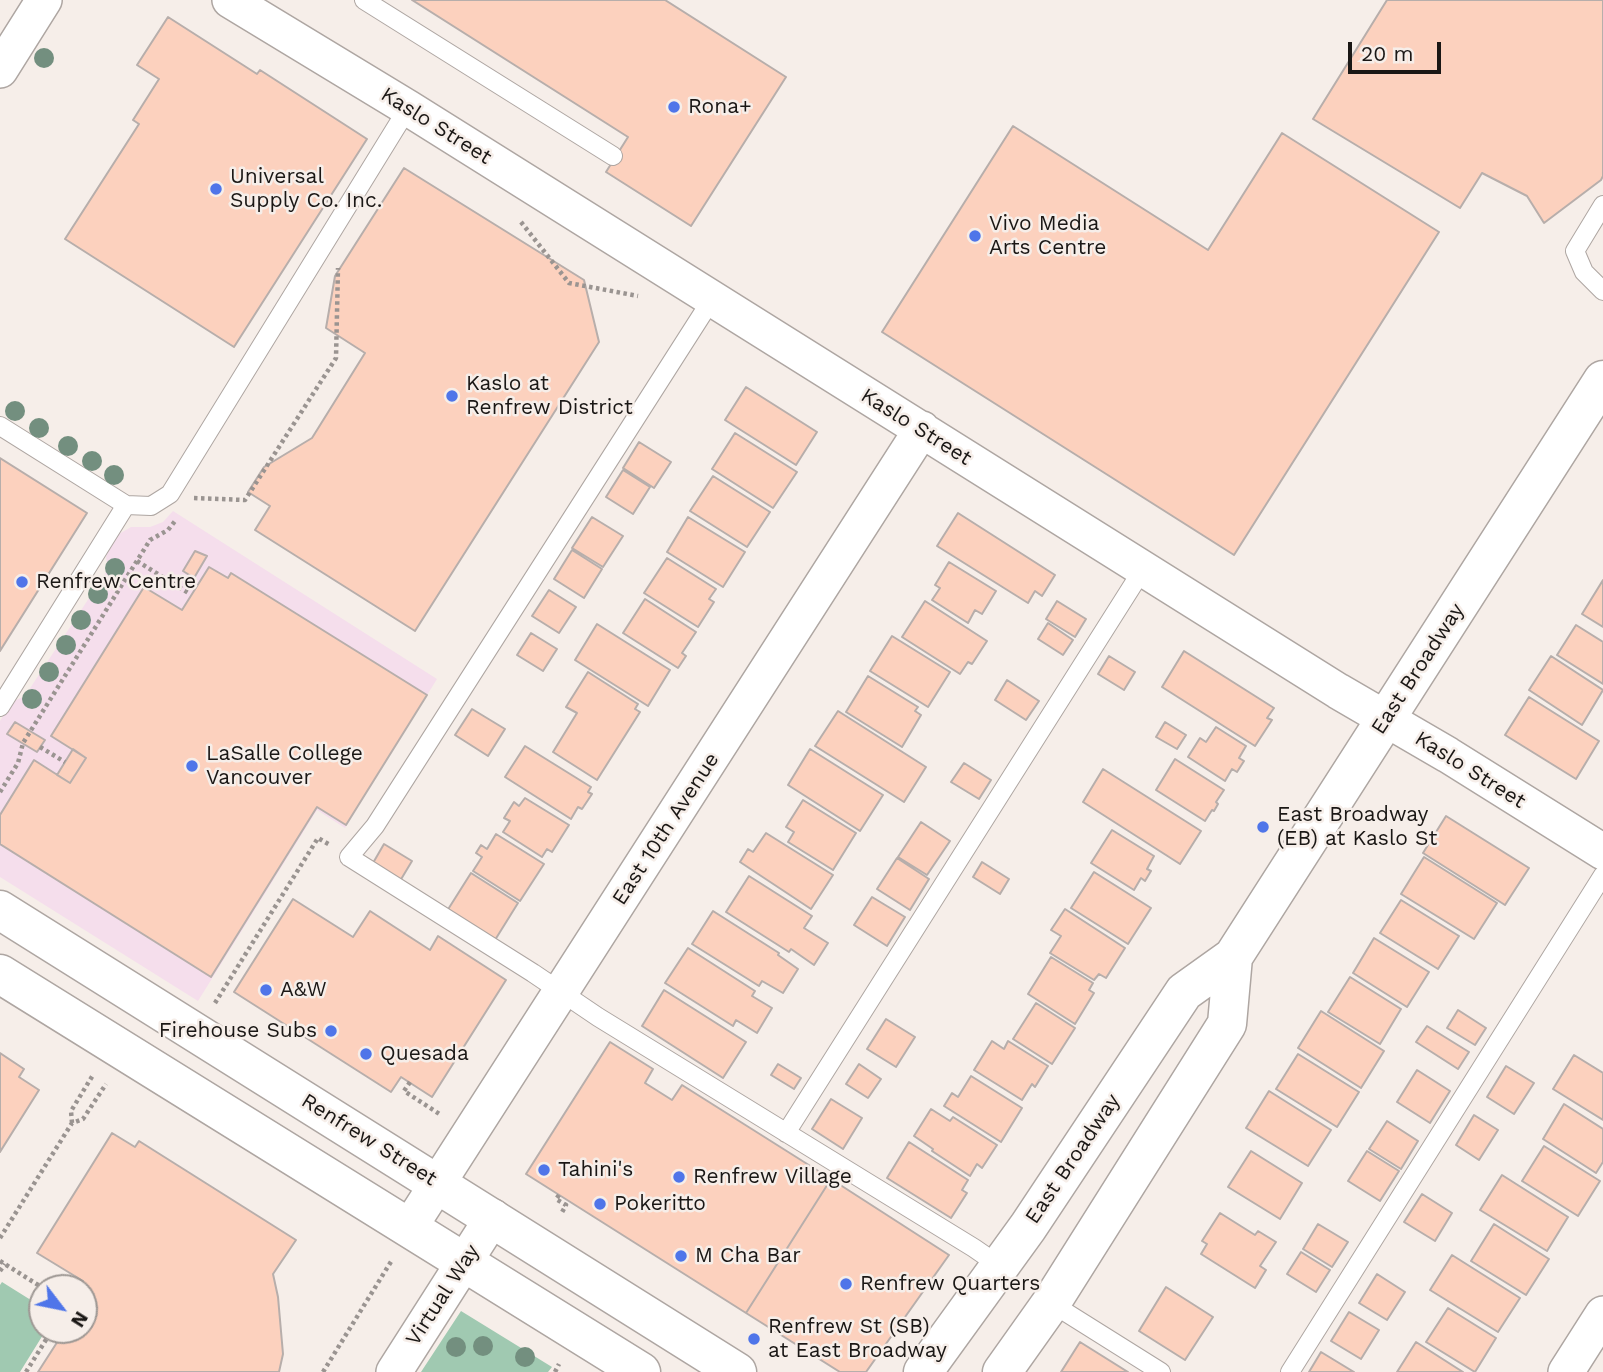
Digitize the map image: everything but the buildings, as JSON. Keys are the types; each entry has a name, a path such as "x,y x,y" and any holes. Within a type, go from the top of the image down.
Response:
{"main road":[{"name":"East Broadway","path":"923,1372 1000,1266 1184,992 1233,957 1603,380"},
{"name":"Renfrew Street","path":"0,910 737,1372"},
{"name":"East Broadway","path":"1002,1372 1051,1303 1227,1024 1233,957"},
{"path":"0,974 400,1244 464,1262 641,1372"}],"street":[{"path":"0,71 44,0"},
{"name":"Kaslo Street","path":"230,0 1603,852"},
{"name":"East 10th Avenue","path":"400,1244 922,429"},
{"name":"Virtual Way","path":"394,1372 493,1217"},
{"path":"1566,1372 1603,1314"}],"lane":[{"path":"364,0 613,156"},
{"path":"0,426 126,505 151,506 170,494 408,108"},
{"path":"1603,205 1576,251 1584,272 1603,291"},
{"path":"712,299 375,826 349,857 1000,1266"},
{"path":"0,707 126,505"},
{"path":"786,1133 1143,569"},
{"path":"1290,1372 1603,875"},
{"path":"1051,1303 1161,1372"}],"path":[{"path":"521,222 569,283 638,296"},
{"path":"186,509 194,498 245,500 337,358 338,263"},
{"path":"0,792 18,763 23,743 150,540 168,530 177,519"},
{"path":"137,561 190,594"},
{"path":"40,747 65,762"},
{"path":"214,1004 318,838 349,857"},
{"path":"0,1238 72,1123 71,1111 93,1075"},
{"path":"410,1082 404,1091 442,1115"},
{"path":"72,1123 83,1119 106,1084"},
{"path":"559,1195 556,1199 566,1205 561,1214"},
{"path":"323,1372 400,1244"},
{"path":"0,1271 2,1262 28,1278"},
{"path":"26,1372 43,1344"},
{"path":"555,1372 559,1364"}],"shaded area":[{"name":"LaSalle College Vancouver","path":"173,511 437,679 345,828 317,810 198,1001 0,877 0,721 12,702 25,696 108,569 106,557 111,543 131,527 150,527 163,522"}],"green space":[{"path":"2,1282 28,1298 28,1344 37,1344 20,1372 0,1372"},
{"path":"461,1311 552,1367 548,1372 421,1372"}],"place":[{"name":"Rona+","path":"674,107"},
{"name":"Universal Supply Co. Inc.","path":"216,189"},
{"name":"Vivo Media Arts Centre","path":"975,236"},
{"name":"Kaslo at Renfrew District","path":"452,396"},
{"name":"Renfrew Centre","path":"22,582"},
{"name":"LaSalle College Vancouver","path":"192,766"},
{"name":"East Broadway (EB) at Kaslo St","path":"1263,827"},
{"name":"A&W","path":"266,990"},
{"name":"Firehouse Subs","path":"331,1031"},
{"name":"Quesada","path":"366,1054"},
{"name":"Tahini's","path":"544,1170"},
{"name":"Renfrew Village","path":"679,1177"},
{"name":"Pokeritto","path":"600,1204"},
{"name":"M Cha Bar","path":"681,1256"},
{"name":"Renfrew Quarters","path":"846,1284"},
{"name":"Renfrew St (SB) at East Broadway","path":"754,1339"}]}
